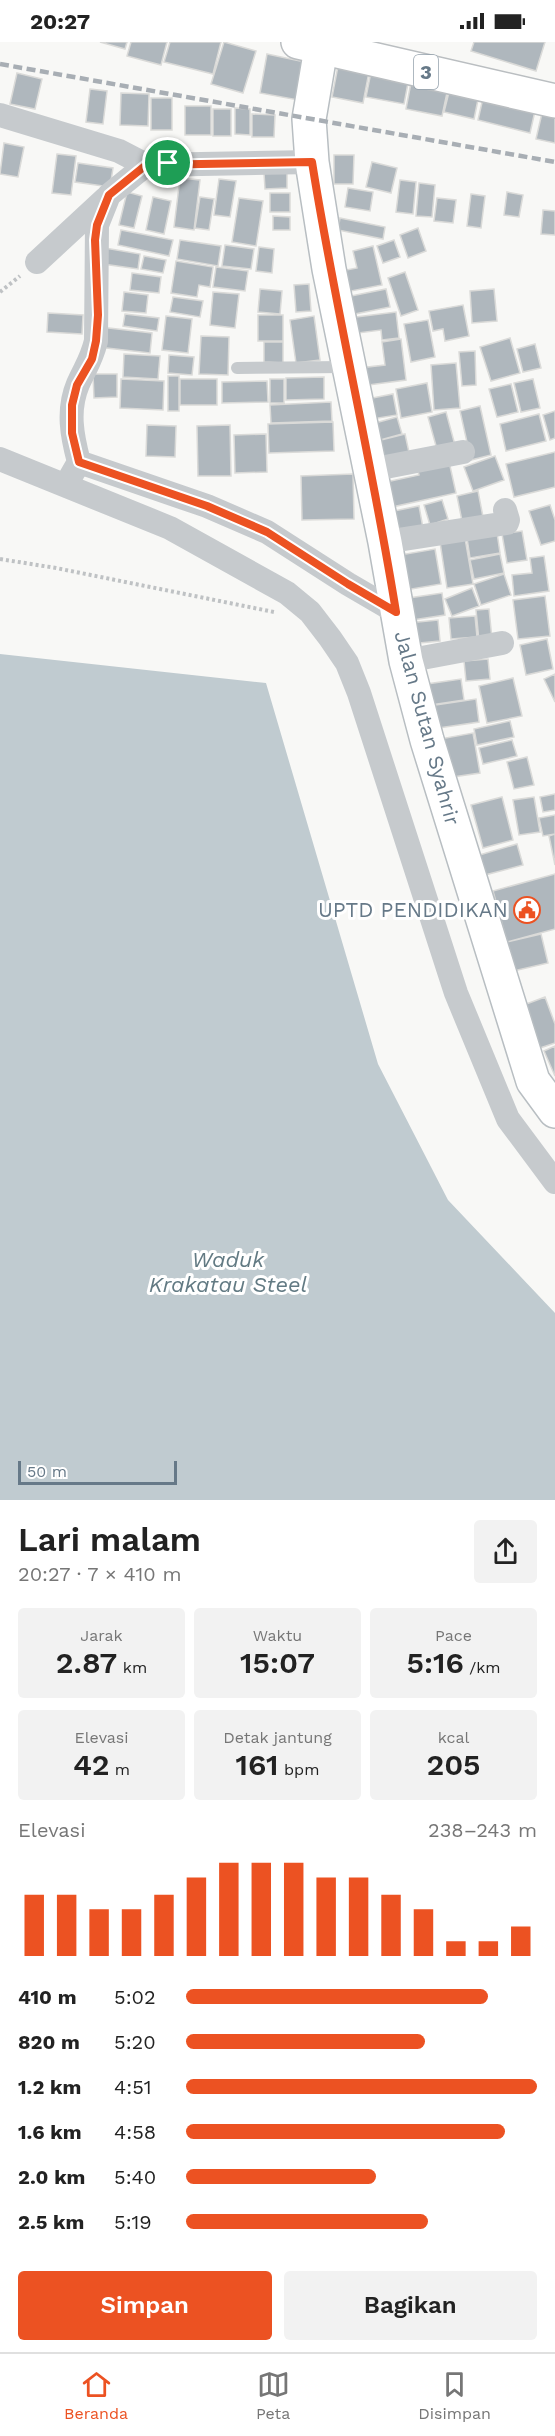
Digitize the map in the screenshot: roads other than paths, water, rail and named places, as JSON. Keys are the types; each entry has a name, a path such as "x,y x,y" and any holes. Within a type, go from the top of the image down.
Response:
{"main road":[{"name":"3","path":"309,45 555,101"},
{"name":"Jalan Sutan Syahrir","path":"309,45 309,119 312,162 329,269 385,542 406,661 427,740 533,1081 555,1111"}],"street":[{"path":"0,115 110,148 146,165 312,162"},
{"path":"37,262 109,195 146,165"},
{"path":"65,485 79,462 72,433 72,405 77,385 92,359 96,341 98,315 95,240 97,225 109,195"},
{"path":"370,470 463,452"},
{"path":"0,459 170,528 287,593 310,612 347,663 355,683 456,993 508,1119 555,1182"},
{"path":"79,462 207,506 267,532 396,612"},
{"path":"385,542 507,523 505,510"},
{"path":"406,661 502,643"}],"lane":[{"path":"237,368 349,367"}],"water":[{"name":"Waduk Krakatau Steel","path":"0,654 266,683 378,1064 448,1200 555,1313 555,1500 0,1500"}],"railway":[{"path":"0,64 555,162"}],"place":[{"name":"UPTD PENDIDIKAN","path":"527,910"}]}
